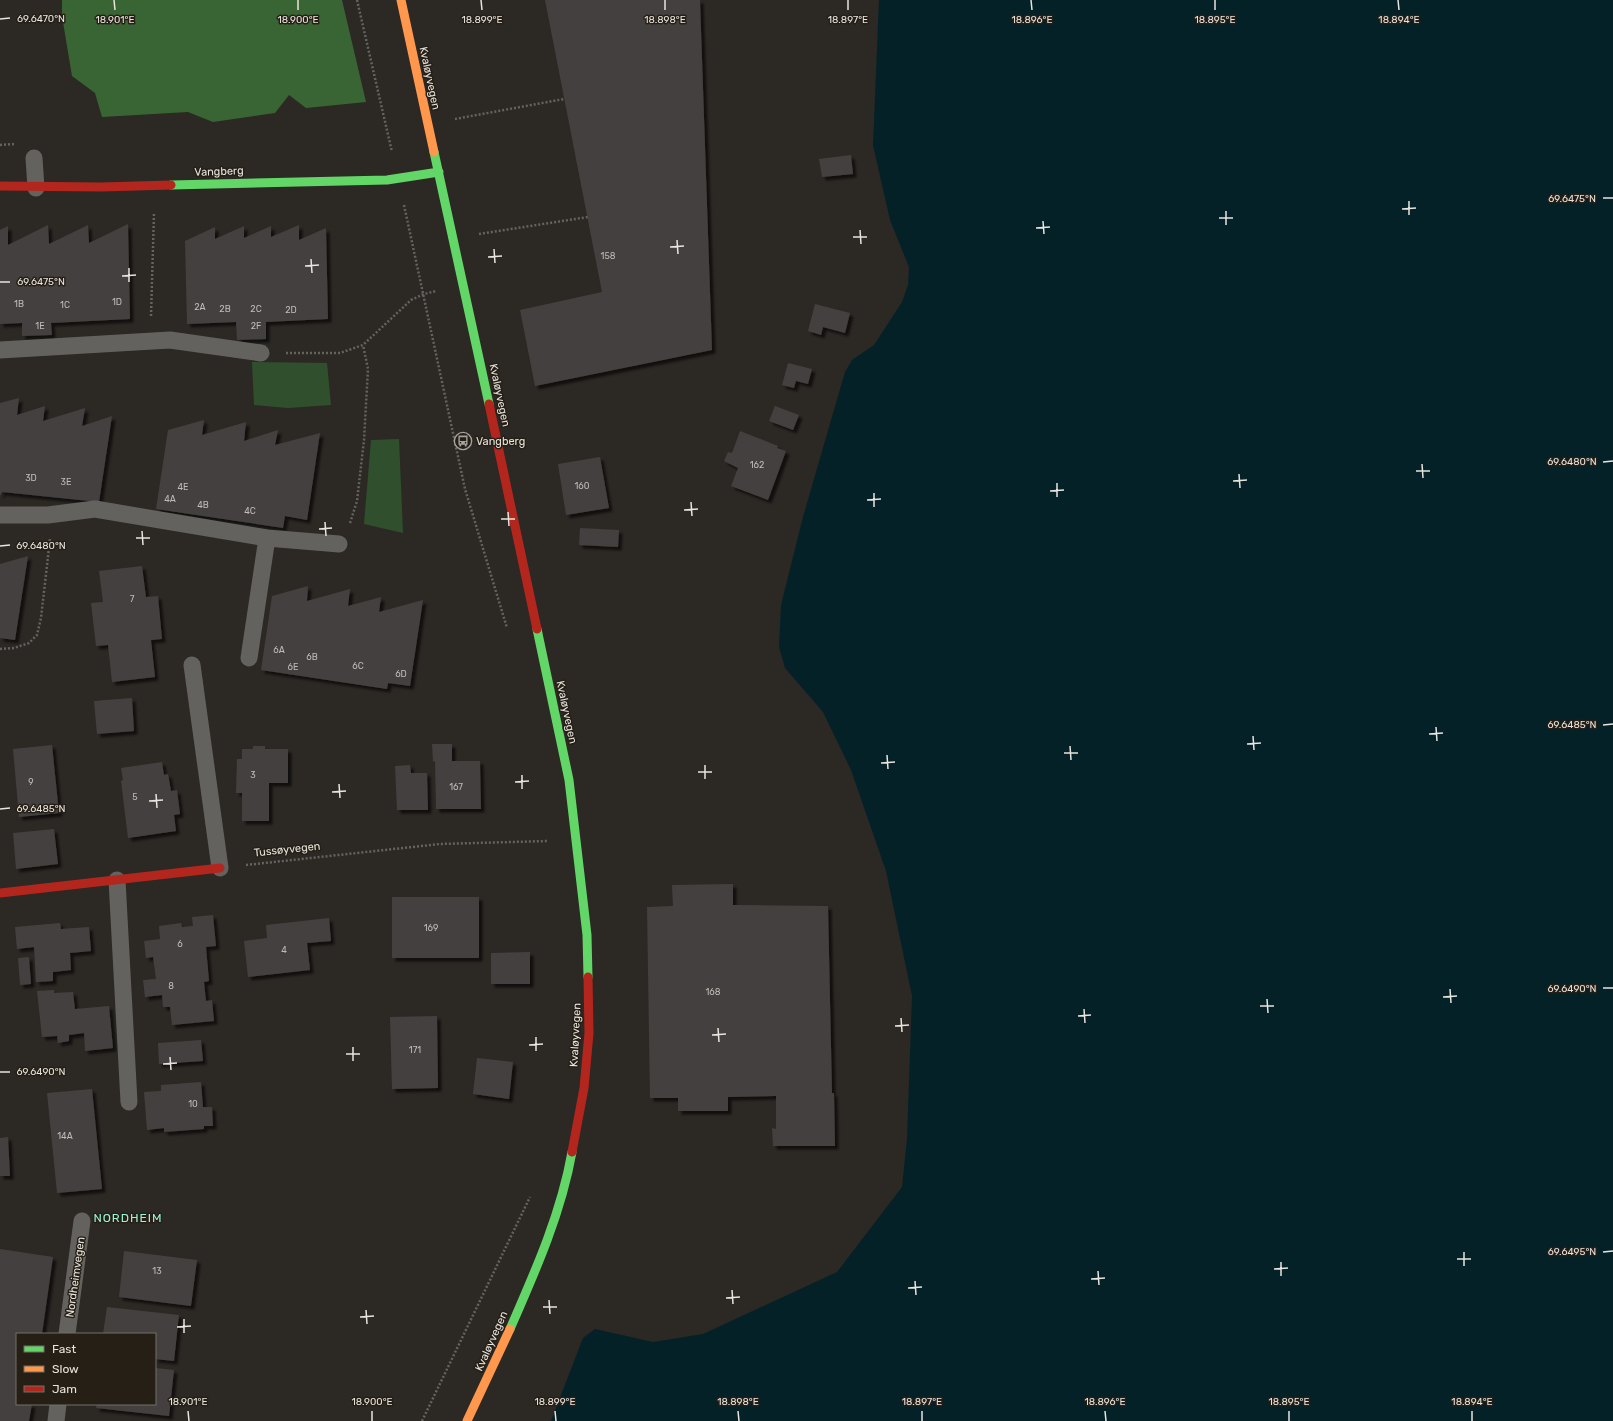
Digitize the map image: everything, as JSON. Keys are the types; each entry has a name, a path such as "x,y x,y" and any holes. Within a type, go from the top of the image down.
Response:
{"street":[{"name":"Kvaløyvegen","path":"401,0 569,780 587,935 589,1033 584,1088 570,1164 555,1217 534,1274 506,1339 467,1421"},
{"name":"Vangberg","path":"0,186 36,188 387,180 439,172"},
{"path":"0,893 220,868"}],"lane":[{"path":"34,158 36,188"},
{"path":"0,350 170,340 261,353"},
{"path":"0,515 48,515 95,509 267,538 339,544"},
{"path":"248,658 267,538"},
{"path":"192,665 220,868"},
{"path":"117,880 130,1102"},
{"name":"Nordheimvegen","path":"67,1333 82,1221"},
{"path":"56,1421 58,1405"}],"path":[{"path":"357,0 392,152"},
{"path":"451,120 564,99"},
{"path":"404,206 465,488 509,634"},
{"path":"153,341 150,311 154,210"},
{"path":"479,234 588,217"},
{"path":"261,353 340,353 363,345 411,300 424,294"},
{"path":"339,544 351,521 357,500 364,440 368,369 363,345"},
{"path":"0,649 14,648 29,643 37,635 41,618 51,533 48,515"},
{"name":"Tussøyvegen","path":"220,868 440,844 577,840"},
{"path":"422,1421 532,1192"}],"green space":[{"path":"62,0 342,0 366,102 306,108 289,95 275,113 213,122 188,112 102,117 95,93 72,76 62,16"},
{"path":"252,362 327,363 331,405 288,408 254,405"},
{"path":"399,439 403,533 364,524 371,440"}],"water":[{"path":"879,0 1613,0 1613,1421 551,1421 583,1338 595,1329 653,1342 703,1334 837,1272 902,1187 907,1139 912,996 886,871 851,770 823,712 785,668 779,647 781,605 803,517 845,372 852,360 874,345 902,302 908,285 909,267 890,220 873,145"}],"building":[{"path":"545,0 700,0 712,350 535,386 520,310 602,292"},
{"path":"851,155 853,174 822,177 819,159"},
{"path":"128,224 130,319 51,323 52,335 22,336 22,323 0,324 0,230 8,226 8,245 48,225 49,244 88,225 89,243"},
{"path":"299,225 299,240 326,228 328,319 266,322 266,339 237,340 236,322 187,324 185,241 215,227 215,239 244,226 244,238 271,226 271,237"},
{"path":"815,304 850,313 845,333 823,327 821,335 808,331"},
{"path":"788,363 812,369 808,384 796,381 794,388 782,385"},
{"path":"19,398 17,415 45,406 43,421 85,408 82,426 112,416 99,502 2,492 0,496 0,403"},
{"path":"775,406 799,415 793,430 769,421"},
{"path":"204,420 202,435 246,422 244,441 278,430 275,445 320,433 307,520 285,516 283,528 156,509 168,430"},
{"path":"740,431 778,446 777,448 786,451 768,500 731,486 738,468 724,461 728,452 732,453"},
{"path":"600,457 609,508 566,515 558,464"},
{"path":"580,528 619,530 618,547 579,545"},
{"path":"28,556 15,640 0,638 0,564"},
{"path":"142,566 146,597 158,596 162,639 151,640 155,677 112,682 108,645 96,646 91,603 103,602 99,571"},
{"path":"308,586 307,601 350,589 348,606 381,597 379,612 423,600 410,686 388,683 387,689 261,670 272,596"},
{"path":"132,698 134,731 97,734 94,701"},
{"path":"432,744 452,744 452,761 480,761 481,809 436,809 435,761 433,762"},
{"path":"52,745 59,813 19,817 13,749"},
{"path":"253,746 265,746 265,749 288,749 288,783 269,783 269,821 242,821 242,793 236,793 237,759 242,759 242,749 253,749"},
{"path":"162,762 164,775 168,774 171,791 177,790 180,814 174,815 176,831 128,838 121,781 123,780 121,768"},
{"path":"410,765 411,773 427,773 428,810 397,810 395,766"},
{"path":"54,829 58,864 16,869 13,833"},
{"path":"733,884 733,905 828,906 832,1093 834,1093 835,1146 773,1146 772,1128 776,1129 776,1096 728,1097 728,1111 678,1111 678,1098 650,1098 647,907 673,906 672,885"},
{"path":"392,897 479,897 479,958 392,958"},
{"path":"213,915 216,946 206,947 209,981 204,982 206,1001 212,1000 214,1021 172,1025 170,1007 163,1007 162,995 145,997 143,980 156,979 153,957 146,958 144,941 160,939 159,926 181,923 182,927 193,926 192,917"},
{"path":"329,918 331,941 307,943 310,970 248,977 244,941 267,938 266,925"},
{"path":"60,923 61,929 89,927 91,951 70,953 71,970 53,972 53,981 36,982 34,947 17,949 15,927"},
{"path":"530,952 530,984 491,984 491,953"},
{"path":"29,957 31,984 20,985 18,958"},
{"path":"54,990 54,993 73,992 75,1009 109,1006 113,1048 85,1051 84,1033 69,1035 69,1041 58,1043 57,1036 42,1037 37,991"},
{"path":"437,1016 438,1088 392,1089 390,1017"},
{"path":"201,1040 203,1061 159,1064 158,1043"},
{"path":"477,1058 513,1062 509,1099 473,1094"},
{"path":"201,1082 203,1107 212,1107 213,1126 204,1126 204,1129 164,1132 164,1128 147,1130 144,1092 161,1091 161,1085"},
{"path":"92,1089 102,1189 57,1193 47,1093"},
{"path":"8,1137 10,1176 0,1176 0,1138"},
{"path":"0,1249 53,1257 42,1333 16,1333 16,1405 32,1405 29,1421 0,1421"},
{"path":"124,1251 197,1260 191,1306 119,1297"},
{"path":"107,1307 179,1315 174,1361 156,1359 156,1333 103,1333"},
{"path":"156,1368 174,1370 169,1416 96,1408 97,1405 156,1405"}],"traffic: fast":[{"path":"434,152 489,404"},
{"path":"171,185 387,180 439,172"},
{"path":"537,629 569,780 587,935 588,977"},
{"path":"510,1329 538,1264 554,1220 572,1152"}],"traffic: slow":[{"path":"401,0 434,152"},
{"path":"467,1421 510,1329"}],"traffic: jam":[{"path":"0,186 101,187 171,185"},
{"path":"489,404 537,629"},
{"path":"0,893 220,868"},
{"path":"572,1152 584,1088 589,1033 588,977"}],"place":[{"name":"Vangberg","path":"463,441"}],"district":[{"name":"NORDHEIM","path":"128,1218"}]}
